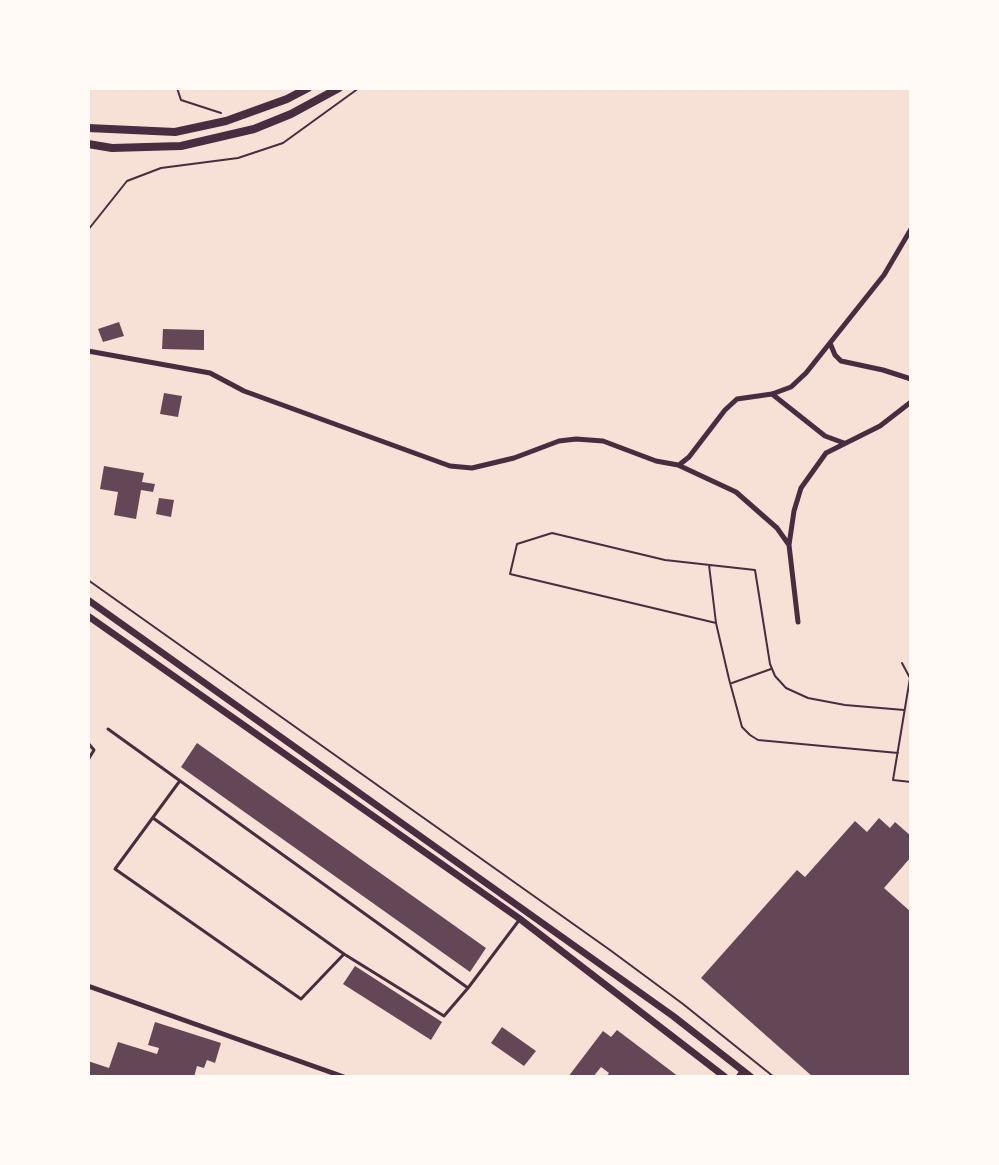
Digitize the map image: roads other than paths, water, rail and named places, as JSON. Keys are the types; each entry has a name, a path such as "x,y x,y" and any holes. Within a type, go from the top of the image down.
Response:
{"main road":[{"path":"88,128 175,132 226,121 308,88"},
{"path":"88,144 112,148 181,146 254,129 291,114 339,88"},
{"path":"88,600 673,1016 741,1074 751,1077"},
{"path":"88,616 520,919 725,1077"}],"street":[{"path":"678,465 698,448 725,410 737,399 772,394 791,387 806,373 884,275 911,229"},
{"path":"830,342 841,361 911,379"},
{"path":"88,351 210,373 258,397 450,466 472,468 514,458 559,441 603,441 656,461 678,465 736,492 763,514 789,545"},
{"path":"772,394 825,436 845,443"},
{"path":"798,622 789,545 801,488 826,453 880,426 911,402"},
{"path":"88,986 344,1077"}],"lane":[{"path":"108,729 468,988"},
{"path":"88,743 94,750 88,760"},
{"path":"179,782 115,869 301,999 344,954"},
{"path":"153,818 344,954 444,1016 520,919"}]}
